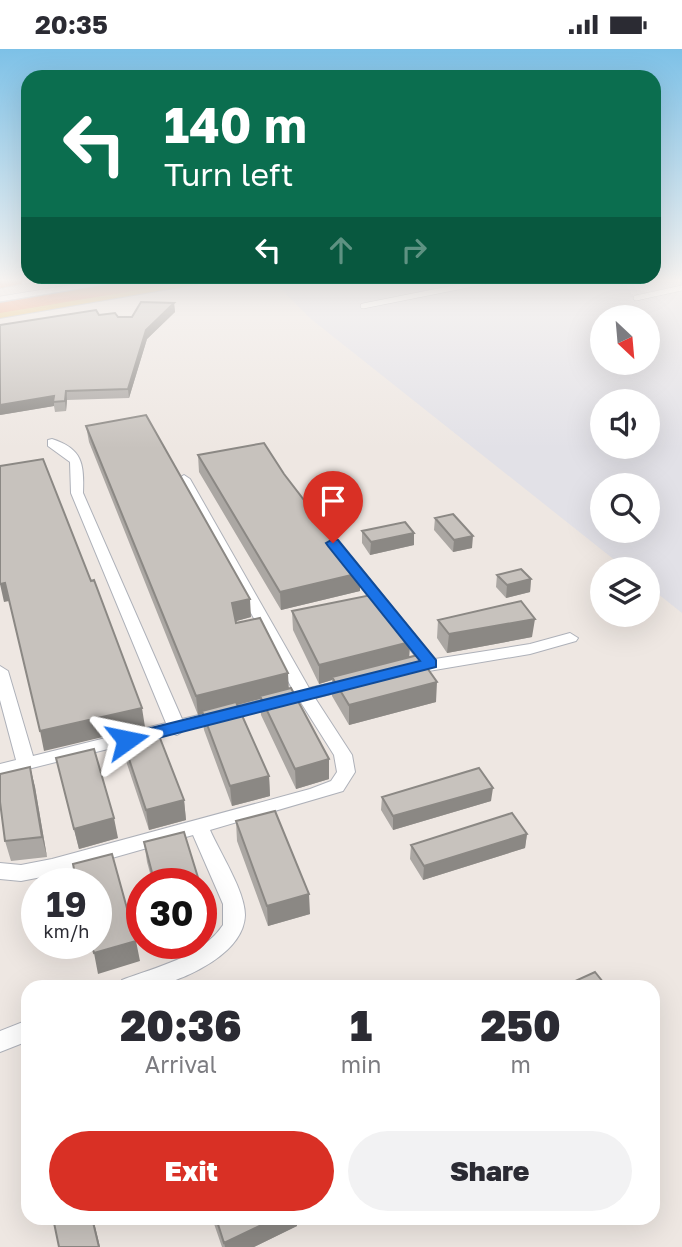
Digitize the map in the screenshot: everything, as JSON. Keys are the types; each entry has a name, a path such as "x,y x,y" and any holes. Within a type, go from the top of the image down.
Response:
{"street":[{"path":"52,443 74,455 80,465 77,493 177,729"},
{"path":"0,871 21,873 52,867 199,827 337,786 346,772 343,755 305,696 184,479"},
{"path":"341,553 430,663"},
{"path":"393,673 430,663 539,649 570,638"},
{"path":"0,671 26,762"},
{"path":"0,770 177,729 368,679"},
{"path":"147,980 215,951 233,930 235,912 199,827"},
{"path":"0,1042 21,1033"}],"shaded area":[{"path":"332,336 590,336 590,375 660,375 660,336 682,336 682,613 660,596 660,557 611,557 593,543 660,543 660,473 590,473 590,540"}],"building":[{"path":"0,336 144,336 128,389 66,391 65,401 53,402 54,396 0,405"},
{"path":"146,415 250,599 232,603 236,623 260,618 288,673 196,696 86,426"},
{"path":"264,443 284,474 360,573 280,592 198,455"},
{"path":"43,459 91,581 94,580 142,708 40,731 5,583 0,584 0,466"},
{"path":"453,514 473,536 454,540 435,518"},
{"path":"405,522 414,533 371,542 362,531"},
{"path":"521,569 531,579 507,585 497,575"},
{"path":"376,594 410,642 319,665 292,611"},
{"path":"521,601 535,619 449,634 438,620"},
{"path":"418,655 437,682 349,705 332,677"},
{"path":"291,688 329,759 295,769 260,696"},
{"path":"236,702 269,776 230,786 202,711"},
{"path":"158,733 184,800 146,810 123,741"},
{"path":"94,749 114,818 74,829 56,758"},
{"path":"30,767 42,837 5,841 0,774"},
{"path":"479,768 493,788 393,816 382,797"},
{"path":"275,811 309,894 267,906 236,821"},
{"path":"512,813 527,834 424,866 411,845"},
{"path":"184,832 195,868 151,868 144,842"},
{"path":"112,854 126,905 126,944 112,948 112,868 74,868 73,864"},
{"path":"595,972 601,980 577,980"},
{"path":"54,1225 94,1225 99,1247 59,1247"},
{"path":"218,1225 261,1225 224,1243"}],"route":[{"path":"127,740 430,663 333,543"}]}
